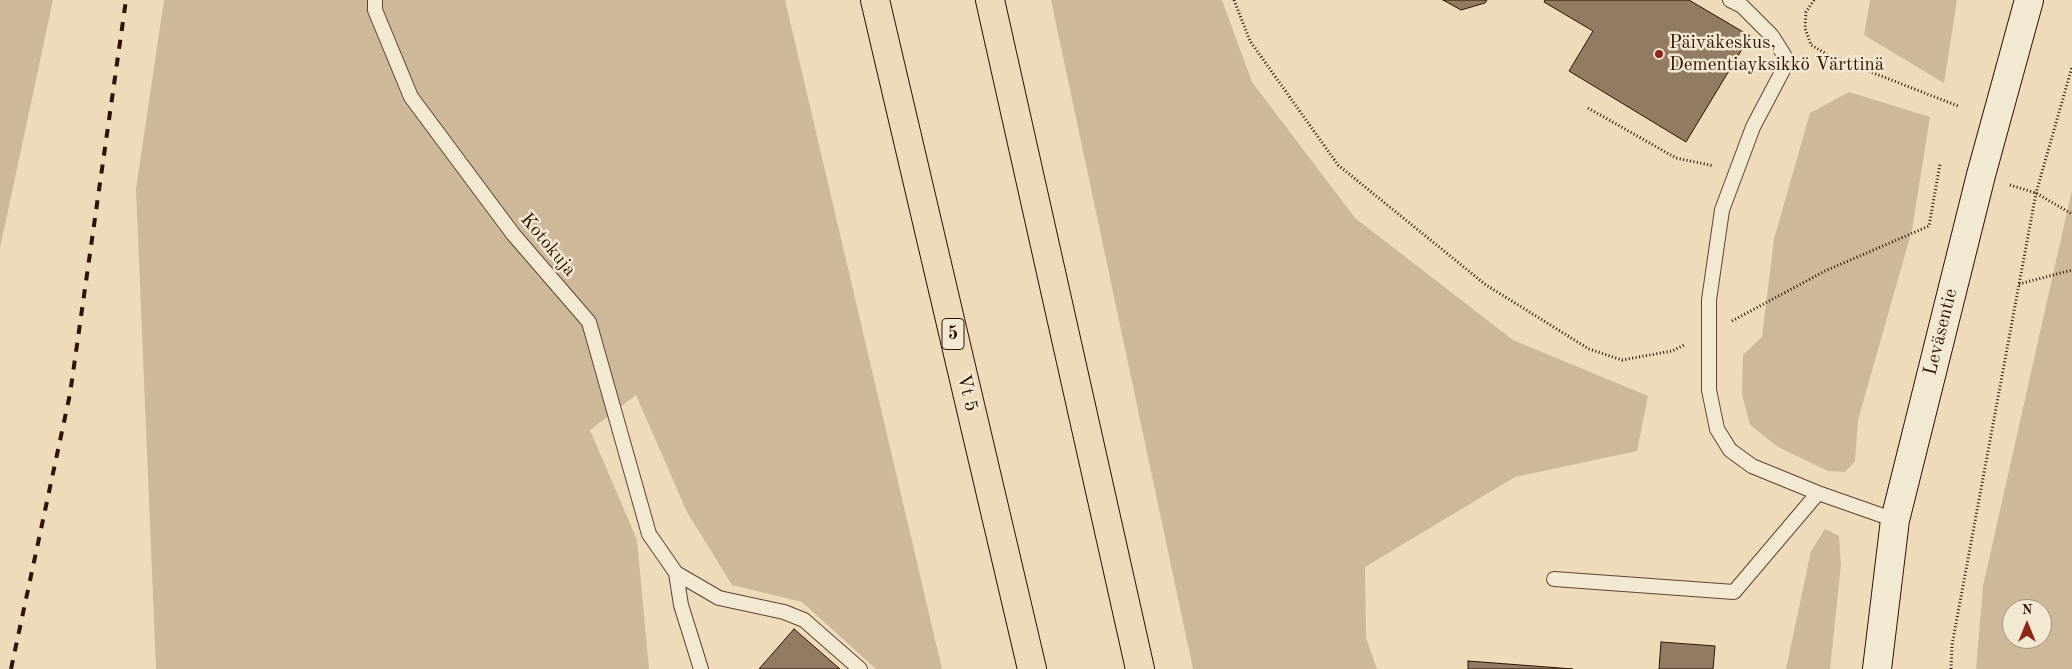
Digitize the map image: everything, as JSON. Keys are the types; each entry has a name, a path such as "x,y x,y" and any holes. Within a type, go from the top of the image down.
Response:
{"highway":[{"name":"Vt 5","path":"875,0 1032,669"},
{"path":"990,0 1140,669"}],"main road":[{"name":"Leväsentie","path":"1877,669 1894,520 1978,185 2029,0"}],"lane":[{"name":"Kotokuja","path":"375,0 375,10 411,97 513,234 589,322 649,534 676,573"},
{"path":"1730,0 1742,6 1772,36 1784,55 1783,70 1753,127 1722,210 1709,300 1709,390 1717,428 1730,450 1752,466 1818,493 1894,520"},
{"path":"1554,579 1734,592 1818,493"},
{"path":"676,573 681,605 701,669"},
{"path":"676,573 719,598 784,612 804,620 860,669"}],"path":[{"path":"1234,0 1250,41 1338,165 1486,285 1589,349 1622,360 1672,350 1709,334 1825,271 1929,226 1940,164"},
{"path":"1814,0 1806,12 1805,28 1812,45 1830,56 1958,106"},
{"path":"1952,669 1952,645 2036,193 2072,67"},
{"path":"1588,108 1676,158 1737,170"},
{"path":"2036,193 2072,214"},
{"path":"2019,284 2072,270"}],"shaded area":[{"path":"0,0 53,0 0,248"},
{"path":"164,0 785,0 942,669 876,669 802,602 732,585 687,512 636,395 590,430 637,540 649,669 156,669 136,189"},
{"path":"1051,0 1222,0 1252,82 1355,218 1513,340 1648,396 1637,451 1515,477 1365,567 1366,638 1377,669 1193,669"},
{"path":"1870,0 1957,0 1944,83 1864,35"},
{"path":"1849,92 1930,117 1912,230 1858,420 1855,461 1845,472 1828,471 1778,447 1750,425 1742,394 1743,355 1762,337 1774,239 1810,113"},
{"path":"2072,190 2072,669 1976,669 1983,586"},
{"path":"1825,529 1839,536 1841,565 1830,669 1786,669 1811,551"}],"building":[{"path":"1443,0 1487,0 1485,3 1461,10"},
{"name":"Päiväkeskus, Dementiayksikkö Värttinä","path":"1545,0 1689,0 1750,36 1686,142 1569,71 1593,31 1544,2"},
{"path":"794,629 840,669 759,669"},
{"path":"1661,642 1715,646 1713,669 1659,669"},
{"path":"1468,661 1573,669 1468,669"}],"railway":[{"path":"11,669 70,394 126,0"}],"place":[{"name":"Päiväkeskus, Dementiayksikkö Värttinä","path":"1659,54"}]}
